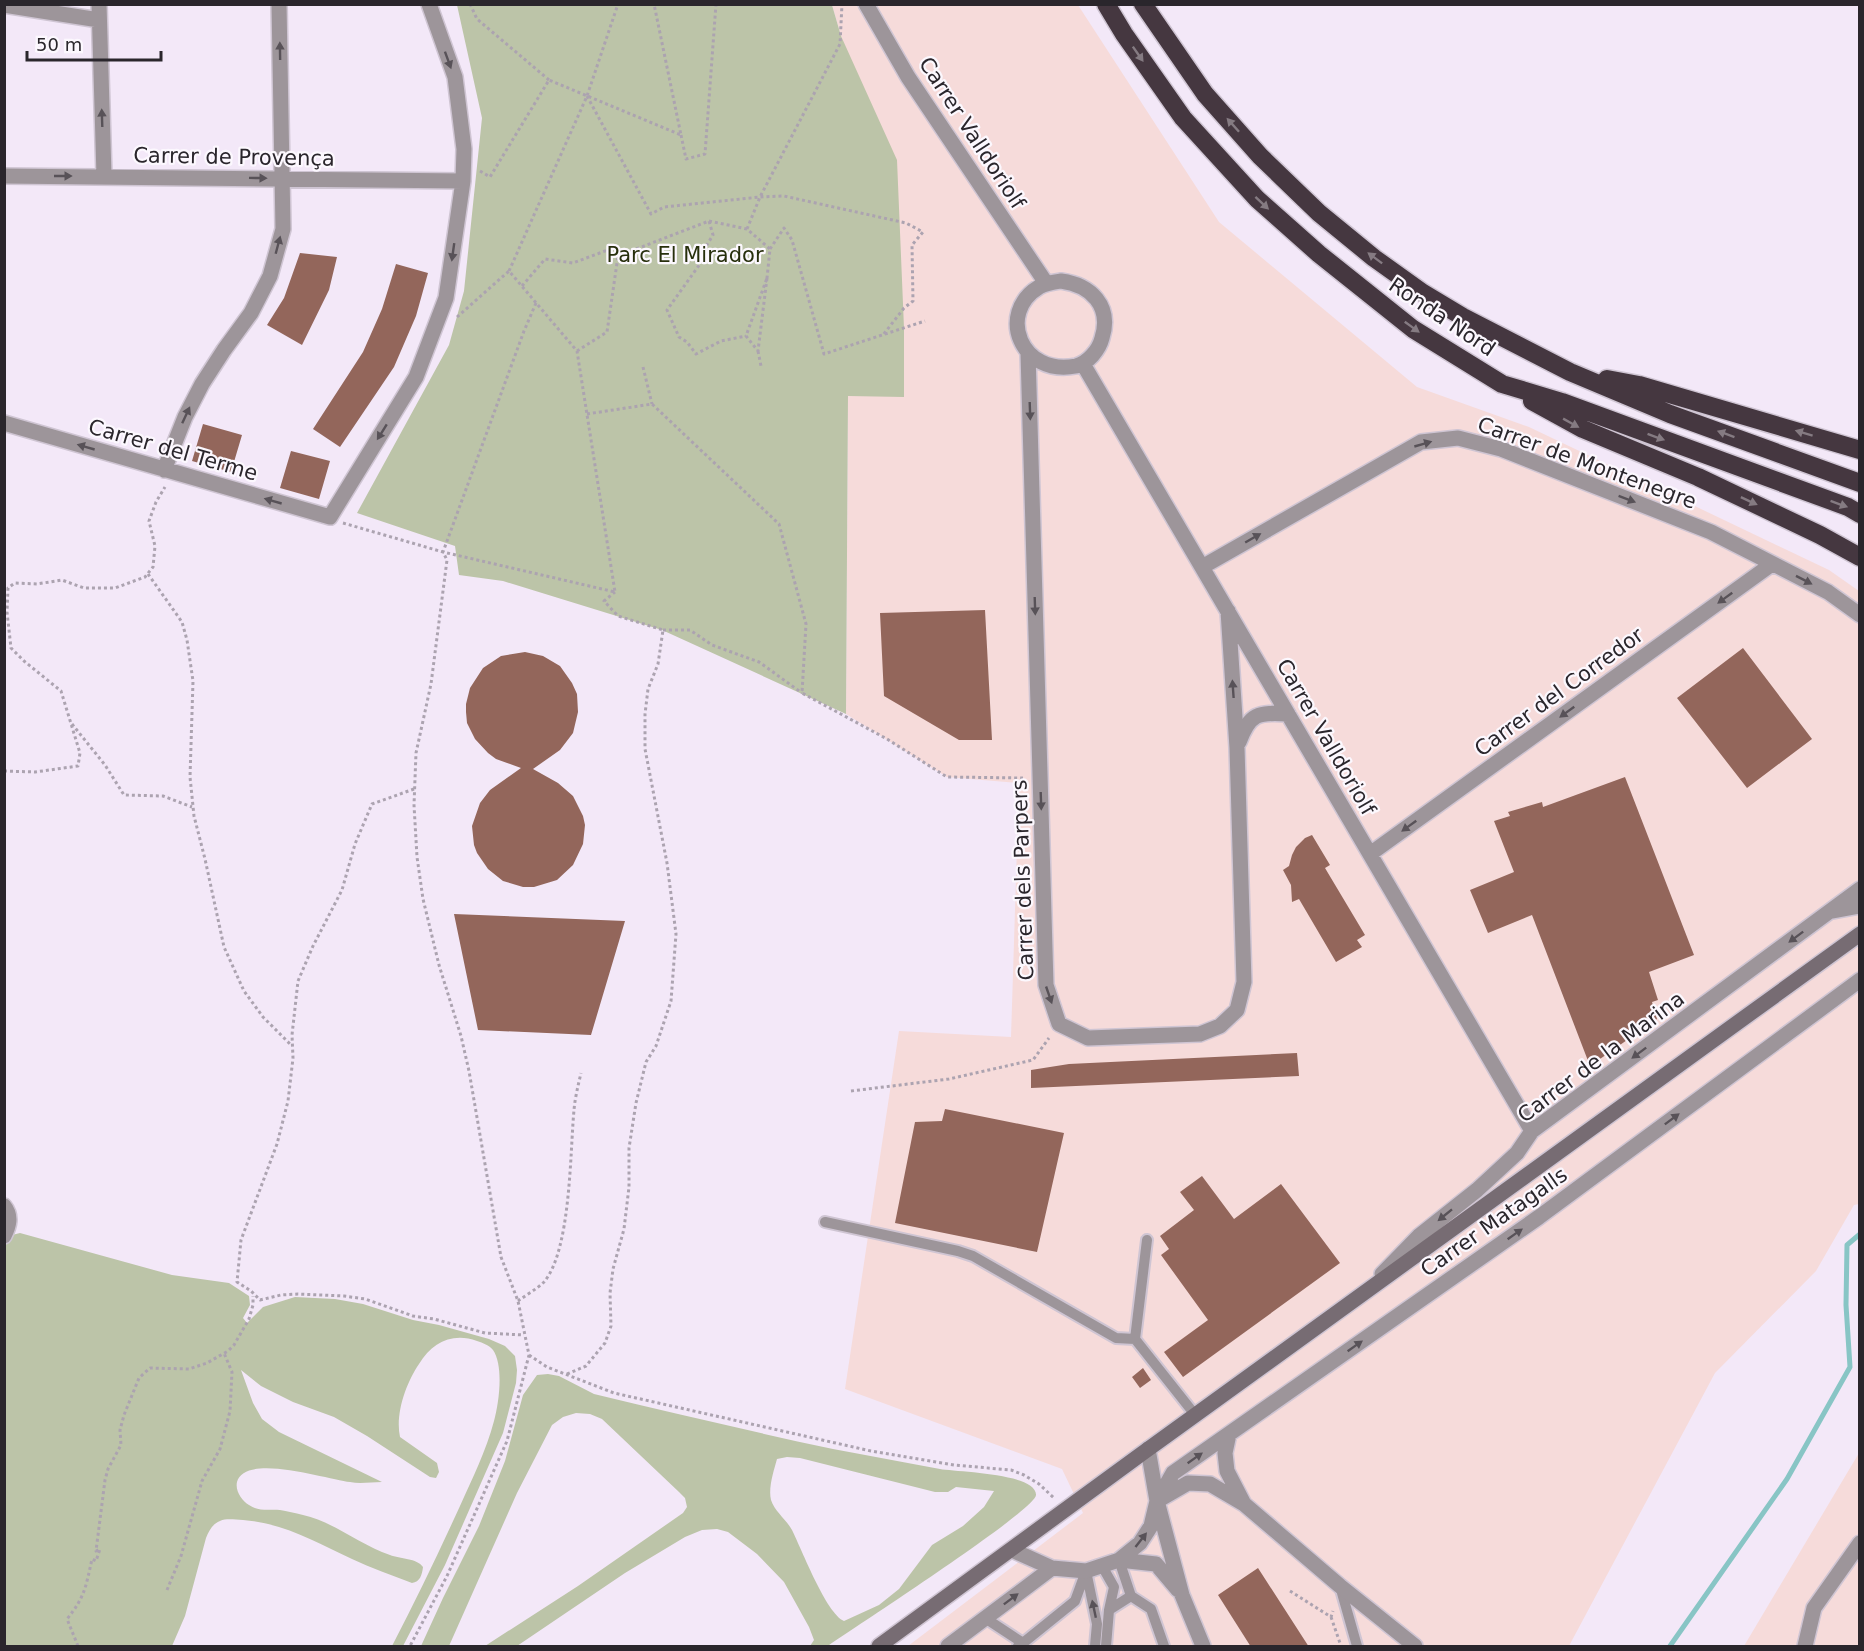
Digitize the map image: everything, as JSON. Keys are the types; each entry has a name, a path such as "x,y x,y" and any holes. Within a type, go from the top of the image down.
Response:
{"highway":[{"name":"Ronda Nord","path":"1106,4 1124,34 1183,118 1257,199 1319,254 1413,329 1502,384 1562,402 1860,513"},
{"name":"Ronda Nord","path":"1143,4 1205,94 1260,156 1319,213 1374,258 1423,293 1463,317 1570,372 1670,414 1860,483"},
{"path":"1570,372 1639,385 1860,450"},
{"path":"1502,384 1583,429 1698,477 1860,556"}],"street":[{"path":"168,471 185,417 202,384 251,313 270,276 283,229 279,4"},
{"path":"330,517 416,377 446,298 463,181 464,149 455,77 429,4"},
{"name":"Carrer Valldoriolf","path":"866,4 909,77 1046,283"},
{"path":"4,5 99,12 104,176"},
{"name":"Carrer de Provença","path":"4,176 463,181"},
{"path":"1061,280 1076,283 1089,290 1100,303 1105,317 1101,344 1083,364 1064,368 1050,366 1036,360 1020,339 1018,325 1020,310 1027,297 1046,283 1061,280"},
{"name":"Carrer dels Parpers","path":"1028,352 1046,986 1059,1024"},
{"name":"Carrer Valldoriolf","path":"1083,364 1532,1131"},
{"name":"Carrer del Terme","path":"4,423 330,517"},
{"name":"Carrer de Montenegre","path":"1202,567 1421,442 1458,438 1501,449 1711,532 1828,592 1860,615"},
{"name":"Carrer del Corredor","path":"1370,854 1772,564"},
{"path":"1059,1024 1088,1038 1200,1034 1220,1026 1237,1010 1244,982 1237,747 1228,611"},
{"path":"1237,747 1245,725 1255,716 1268,712 1288,714"},
{"name":"Carrer de la Marina","path":"1358,1299 1419,1236 1477,1190 1517,1153 1532,1131 1860,889"},
{"name":"Carrer de la Marina","path":"1829,912 1860,906"},
{"path":"879,1647 1148,1449 1860,934"},
{"name":"Carrer Matagalls","path":"1012,1550 1052,1568 1086,1571 1119,1560 1140,1543 1151,1526 1157,1501 1173,1473 1539,1217 1860,980"},
{"path":"4,1206 8,1211 9,1224 4,1236"},
{"path":"1229,1434 1224,1453 1227,1471 1244,1503"},
{"name":"Carrer Matagalls","path":"1148,1449 1157,1501"},
{"path":"1192,1647 1182,1595 1157,1501 1188,1483 1210,1485 1244,1503 1414,1647"},
{"path":"1805,1647 1814,1608 1860,1543"},
{"path":"1119,1560 1156,1564 1182,1595 1203,1647"},
{"path":"948,1647 1052,1568"}],"lane":[{"path":"825,1222 973,1256 1116,1338 1135,1339"},
{"path":"1147,1240 1135,1339 1196,1416"},
{"path":"1119,1560 1131,1596 1151,1608 1164,1647"},
{"path":"1102,1566 1114,1587 1109,1610 1106,1647"},
{"path":"986,1618 1020,1645 1076,1601 1086,1571"},
{"path":"1086,1571 1097,1624 1095,1647"},
{"path":"1340,1586 1357,1647"},
{"path":"1109,1610 1131,1596"}],"path":[{"path":"470,4 477,19 549,80 681,135"},
{"path":"457,317 509,271 587,96 618,4"},
{"path":"654,4 686,159 705,154 716,4"},
{"path":"747,229 760,197 840,44 842,4"},
{"path":"477,170 490,177 549,80"},
{"path":"587,96 651,214 664,207 784,196 906,223 923,232 912,246 913,301 904,308 884,335"},
{"path":"522,286 545,259 573,263 605,251 618,256 709,221 747,229 770,249"},
{"path":"709,221 713,235 705,248 700,264 667,310 679,337 687,342 696,354 721,341 746,336"},
{"path":"761,366 758,351 770,249 784,228 792,240 824,354 925,321"},
{"path":"578,351 607,332 618,256"},
{"path":"509,271 578,351 615,592"},
{"path":"746,336 767,278"},
{"path":"410,1647 447,1576 507,1441 529,1355 518,1301 501,1257 461,1036 439,965 423,899 417,857 414,789 416,753 431,684 447,560 443,552 536,303"},
{"path":"746,336 758,351"},
{"path":"643,367 652,404 779,524 806,624 802,693"},
{"path":"587,414 652,404"},
{"path":"4,771 35,772 78,766 80,753 61,691 11,648 7,612 8,588 15,583 37,584 62,580 84,588 115,588 145,577 153,567 154,546 149,521 168,471"},
{"path":"330,517 351,526 443,552 615,592"},
{"path":"148,574 182,622 187,640 193,681 190,777 193,808 224,947 244,991 263,1017 292,1046"},
{"path":"615,592 604,601 618,616 663,630 690,630 712,645 759,662 802,693 887,739 947,777 1023,777 1024,789"},
{"path":"567,1374 586,1366 605,1343 611,1326 610,1293 613,1269 624,1229 636,1103 646,1062 656,1046 671,1001 676,934 667,863 645,749 648,689 658,664 663,630"},
{"path":"71,723 105,765 124,795 163,796 193,808"},
{"path":"414,789 372,804 354,844 342,890 298,981 288,1101 277,1144 241,1240 237,1282 260,1300 298,1294 354,1298 413,1316 434,1318 474,1330 524,1335"},
{"path":"851,1091 949,1079 1033,1060 1059,1024"},
{"path":"518,1301 544,1282 555,1261 561,1240 569,1189 574,1107 581,1073"},
{"path":"78,1647 67,1619 79,1604 86,1588 92,1559 96,1561 100,1549 96,1551 105,1480 108,1469 121,1445 121,1423 139,1378 150,1368 189,1369 207,1363 224,1353 234,1345 249,1318 254,1298 251,1292"},
{"path":"168,1590 181,1556 202,1481 220,1449 230,1411 232,1372 224,1353"},
{"path":"529,1355 547,1367 614,1393 836,1444 954,1465 1011,1470 1039,1485 1066,1509"},
{"path":"1340,1586 1331,1617 1341,1647"},
{"path":"1290,1591 1331,1617"}],"shaded area":[{"path":"832,5 1078,5 1219,222 1417,387 1529,427 1829,570 1859,591 1859,1204 1854,1205 1816,1271 1715,1373 1569,1646 908,1646 1083,1513 1062,1469 845,1389 899,1031 1011,1037 1019,783 947,777 846,714 848,396 904,328 841,36"},
{"path":"1859,1453 1859,1646 1744,1646"}],"green space":[{"name":"Parc El Mirador","path":"457,5 832,5 841,36 897,160 904,328 904,397 848,396 846,714 662,630 503,581 459,575 455,546 357,513 449,345 464,291 482,118"},
{"path":"20,1233 172,1275 229,1283 249,1296 250,1305 243,1318 247,1323 263,1307 295,1297 335,1299 363,1304 413,1320 489,1339 505,1346 515,1356 516,1383 503,1433 445,1565 403,1646 392,1646 474,1475 496,1413 499,1395 499,1365 496,1357 488,1345 468,1339 444,1341 430,1350 410,1380 400,1409 400,1437 437,1463 439,1472 436,1478 430,1477 334,1417 293,1402 261,1386 241,1370 253,1403 262,1419 279,1432 382,1482 354,1483 289,1470 255,1469 243,1473 237,1482 238,1492 246,1503 257,1509 283,1510 314,1518 379,1551 417,1562 423,1567 419,1580 412,1583 286,1529 258,1522 225,1520 215,1524 206,1538 185,1616 172,1646 5,1646 4,1237"},
{"path":"537,1375 559,1376 594,1394 803,1443 940,1469 1010,1478 1024,1482 1033,1488 1036,1495 1007,1523 828,1646 810,1646 814,1640 809,1627 784,1582 757,1554 728,1532 717,1529 702,1530 685,1537 625,1573 517,1646 485,1646 578,1586 683,1513 687,1507 685,1498 602,1419 590,1414 576,1413 563,1417 552,1425 517,1493 449,1646 421,1646 479,1526 505,1461 523,1395","holes":["800,1458 935,1492 948,1492 956,1487 994,1491 984,1507 963,1526 932,1545 899,1589 879,1605 844,1621 837,1616 822,1594 792,1530 771,1500 771,1485 777,1459"]}],"building":[{"path":"300,253 337,257 329,290 302,345 267,325 284,298"},
{"path":"396,264 428,273 416,316 394,367 340,447 313,429 363,352 382,309"},
{"path":"203,424 242,435 231,472 192,461"},
{"path":"291,451 330,461 319,499 280,488"},
{"path":"985,610 992,740 959,740 884,696 880,613"},
{"path":"1743,648 1812,739 1747,788 1677,698"},
{"path":"525,652 543,656 560,666 577,694 578,712 573,733 560,750 533,769 558,783 573,796 585,825 583,844 573,865 557,880 534,887 523,887 503,881 488,869 477,853 472,826 480,803 490,790 521,768 496,759 488,753 475,739 467,723 466,712 470,688 483,668 501,656"},
{"path":"1625,777 1694,955 1649,972 1658,1000 1652,1002 1657,1019 1590,1066 1532,915 1488,933 1470,890 1514,872 1494,821 1510,816 1508,812 1542,802 1543,807"},
{"path":"1312,835 1330,865 1325,868 1365,935 1357,940 1362,947 1336,962 1299,899 1292,902 1291,885 1283,870 1289,866 1296,847"},
{"path":"454,914 625,921 591,1035 478,1030"},
{"path":"1297,1053 1299,1076 1031,1088 1031,1070 1069,1064"},
{"path":"945,1109 1064,1133 1037,1252 895,1223 915,1122 942,1121"},
{"path":"1202,1176 1234,1219 1281,1184 1340,1263 1183,1377 1164,1352 1208,1320 1161,1255 1169,1249 1160,1236 1194,1210 1180,1192"},
{"path":"1143,1368 1151,1380 1140,1388 1132,1377"},
{"path":"1258,1568 1309,1647 1251,1647 1218,1595"}],"waterway":[{"path":"1670,1646 1787,1479 1850,1367 1846,1305 1847,1245 1860,1234"}]}
